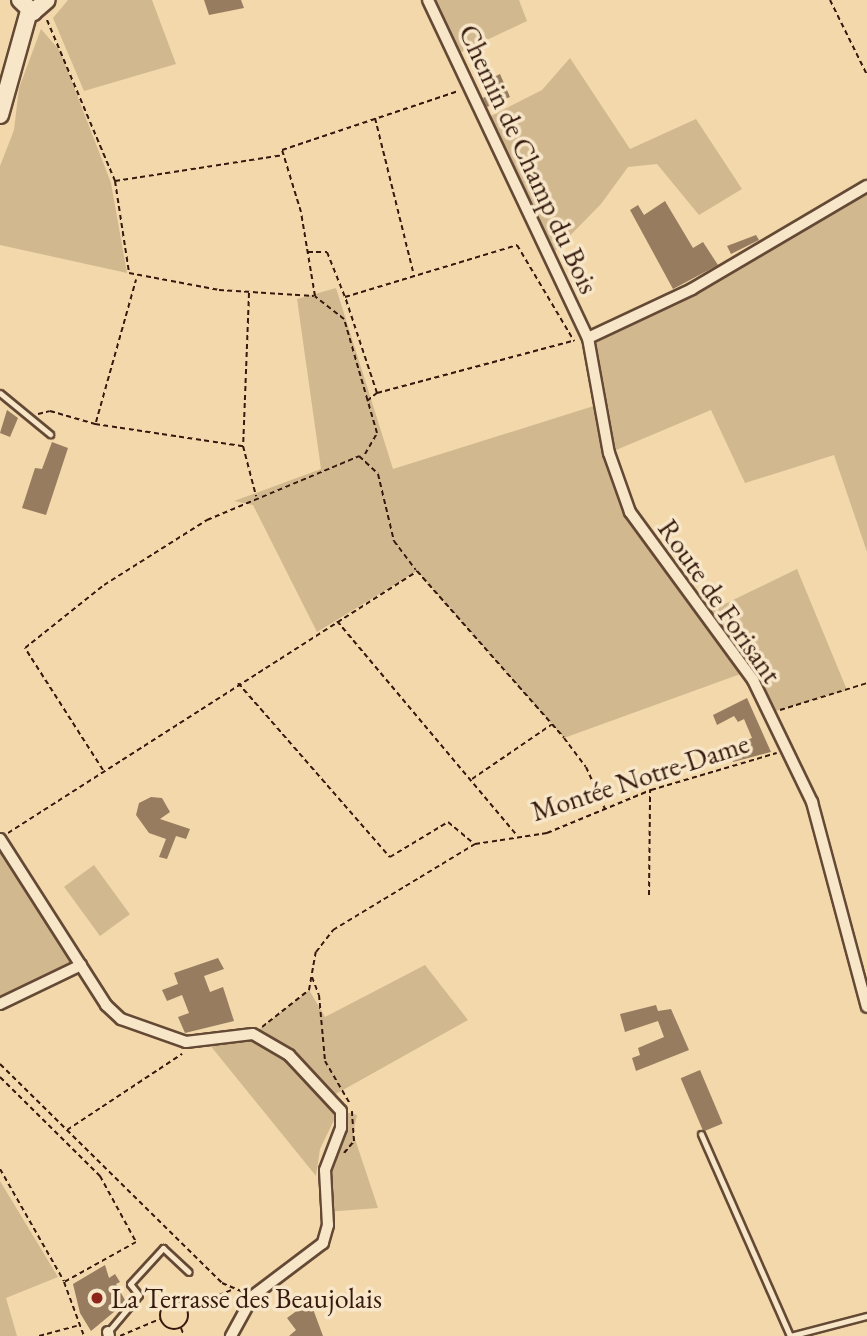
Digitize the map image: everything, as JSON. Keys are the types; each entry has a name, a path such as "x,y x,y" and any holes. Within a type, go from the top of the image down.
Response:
{"main road":[{"path":"0,115 35,5"}],"street":[{"name":"Chemin de Champ du Bois","path":"428,0 588,338"},
{"path":"588,338 692,289 867,186"},
{"name":"Route de Forisant","path":"588,338 609,453 629,512 753,680 812,802 867,1007"},
{"path":"0,839 81,965 121,1019 186,1042 253,1034 289,1055 331,1096 343,1120 325,1170 328,1225 323,1243 253,1296 231,1336"},
{"path":"0,1004 81,965"}],"lane":[{"path":"0,393 50,434"},
{"path":"701,1134 790,1336 867,1316"},
{"path":"108,1334 139,1295 130,1284 163,1248 189,1272"}],"path":[{"path":"830,0 867,75"},
{"path":"35,5 92,116 115,181 129,273 137,279 249,292 315,296 344,318 377,433 364,456 256,496 104,585 25,648 104,771"},
{"path":"315,296 283,155 286,145 469,86"},
{"path":"375,117 414,276"},
{"path":"115,181 283,155"},
{"path":"345,297 517,245 574,341"},
{"path":"307,252 327,252 377,393"},
{"path":"95,424 137,279"},
{"path":"249,292 243,446 256,496"},
{"path":"366,401 377,393 588,338"},
{"path":"31,416 50,411 95,424 243,446"},
{"path":"364,456 379,474 394,541 416,571 586,766 605,809"},
{"path":"0,839 238,683 416,571"},
{"path":"337,620 516,835"},
{"path":"238,683 390,857 448,822 475,844"},
{"path":"769,713 867,683"},
{"path":"471,780 551,724"},
{"name":"Montée Notre-Dame","path":"253,1034 309,990 316,953 333,930 475,844 516,835 547,834 650,790 787,751"},
{"path":"649,895 650,790"},
{"path":"312,975 319,995 330,1077 355,1118 354,1141 342,1155"},
{"path":"66,1130 183,1053 186,1042"},
{"path":"0,1063 222,1283 253,1296"},
{"path":"0,1077 100,1176 136,1242 64,1282"},
{"path":"0,1169 64,1282 78,1326 84,1336"},
{"path":"119,1336 161,1319 167,1303 186,1308 235,1289"},
{"path":"184,1336 180,1327 186,1308"},
{"path":"161,1319 168,1327 180,1327"},
{"path":"39,1336 78,1326"}],"shaded area":[{"path":"68,0 152,0 176,64 84,91 53,18"},
{"path":"428,0 519,0 527,21 455,55"},
{"path":"41,29 60,51 111,183 127,273 0,245 0,166 14,130 19,88"},
{"path":"570,58 630,149 696,119 742,189 699,215 657,164 628,167 601,204 549,257 485,119 542,90"},
{"path":"867,186 867,552 834,455 745,483 711,410 609,453 630,512 704,614 797,569 847,690 769,713 746,672 564,738 417,571 317,632 253,505 234,501 321,469 297,299 336,288 393,469 600,404 588,338"},
{"path":"0,846 81,965 0,1004"},
{"path":"94,865 130,914 100,936 64,887"},
{"path":"425,965 468,1020 334,1095 295,1052 286,1056 337,1114 320,1149 316,1176 205,1039 253,1034 309,990 325,1017"},
{"path":"341,1111 357,1115 353,1133 378,1208 326,1212 324,1182"},
{"path":"0,1181 58,1277 6,1298 17,1336 0,1336"}],"building":[{"path":"204,0 241,0 244,8 209,15"},
{"path":"500,74 510,97 487,107 483,98 496,92 490,79"},
{"path":"665,201 693,248 703,242 718,265 673,289 630,210 638,205 644,215"},
{"path":"756,235 759,240 731,254 727,246"},
{"path":"7,410 18,418 10,437 0,433"},
{"path":"52,442 68,448 46,515 22,508 35,468 42,469"},
{"path":"747,698 771,752 733,762 727,748 752,738 744,719 738,722 734,716 717,725 713,715"},
{"path":"151,797 162,798 170,812 160,819 190,829 186,839 176,836 167,859 159,857 166,839 149,833 136,815 139,803"},
{"path":"218,958 224,969 204,976 210,992 223,987 234,1021 185,1033 178,1017 189,1013 182,995 167,1001 162,990 178,984 174,973"},
{"path":"656,1005 658,1011 671,1009 689,1050 636,1071 632,1058 640,1055 638,1048 664,1037 658,1021 625,1032 620,1014"},
{"path":"700,1070 723,1123 703,1132 681,1078"},
{"path":"105,1265 109,1278 115,1274 120,1282 116,1284 126,1302 91,1331 80,1313 73,1284"},
{"path":"310,1301 323,1336 289,1336 296,1330 287,1318"}],"place":[{"name":"La Terrasse des Beaujolais","path":"97,1298"}]}
